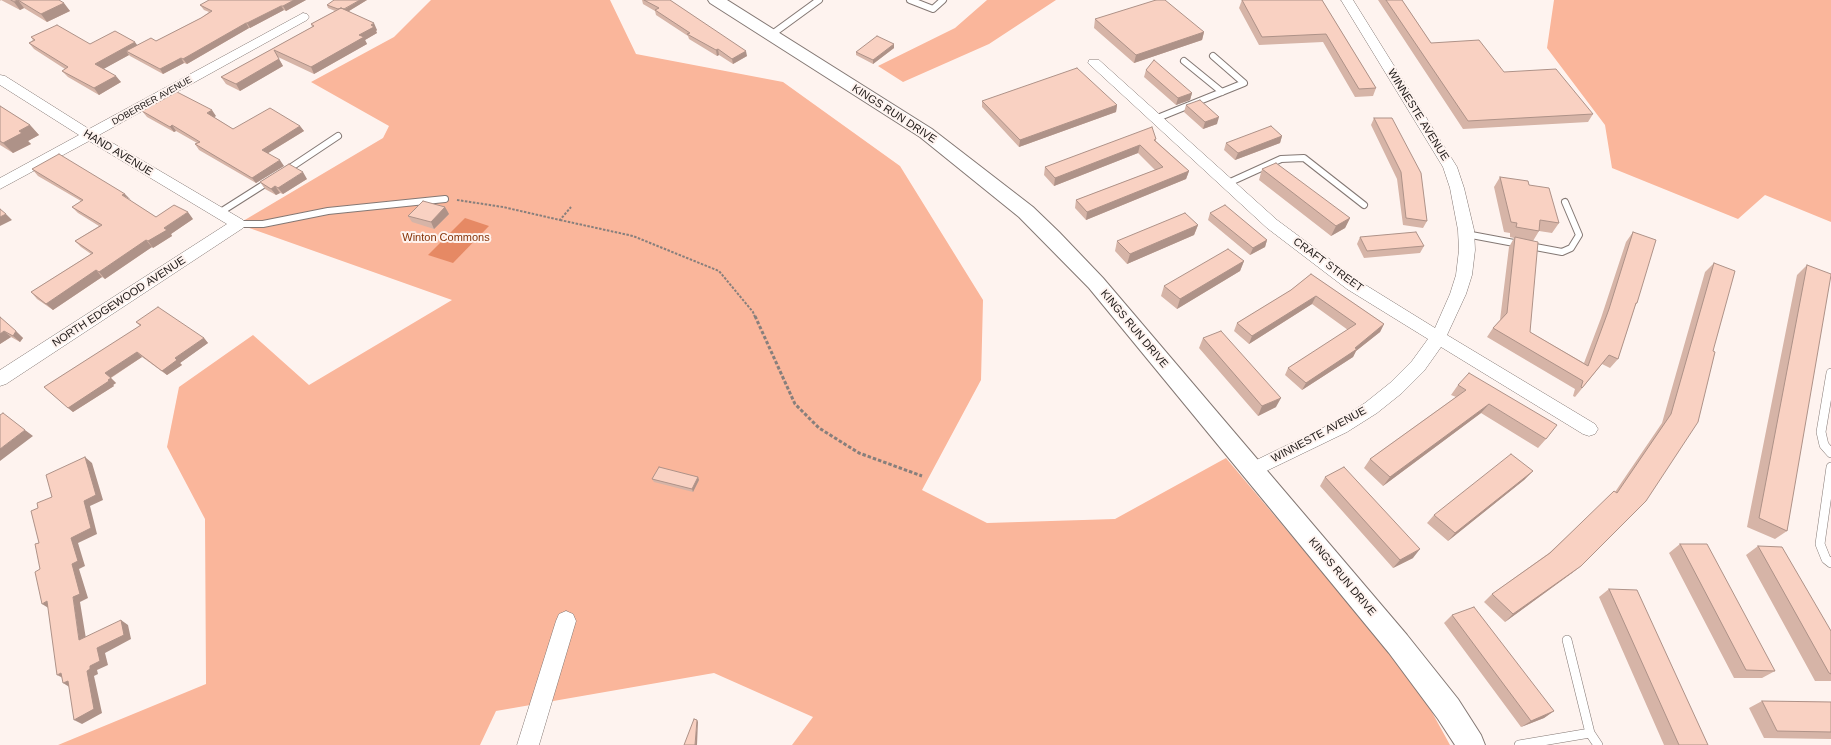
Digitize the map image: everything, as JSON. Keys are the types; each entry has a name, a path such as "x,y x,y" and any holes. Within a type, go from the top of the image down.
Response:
{"street":[{"name":"KINGS RUN DRIVE","path":"716,0 926,133 1026,212 1096,284 1398,644 1448,709 1471,745"},
{"name":"WINNESTE AVENUE","path":"1252,470 1341,427 1371,408 1396,388 1418,366 1438,338 1458,294 1464,275 1467,250 1466,234 1450,167 1347,0"},
{"name":"DOBERRER AVENUE","path":"0,184 303,17"},
{"name":"CRAFT STREET","path":"1094,63 1272,224 1353,285 1590,429"},
{"name":"HAND AVENUE","path":"0,79 88,135 238,224"},
{"name":"NORTH EDGEWOOD AVENUE","path":"0,379 238,224"},
{"path":"528,745 566,620"}],"lane":[{"path":"771,35 819,0"},
{"path":"910,0 933,9 943,0"},
{"path":"1155,119 1244,83 1213,56"},
{"path":"1184,61 1222,92"},
{"path":"219,212 338,136"},
{"path":"1226,184 1281,159 1304,158 1364,205"},
{"path":"238,224 263,224 328,211 444,199"},
{"path":"1466,234 1562,252 1570,248 1576,242 1579,235 1565,202"},
{"path":"1831,373 1820,432 1824,446 1831,453"},
{"path":"1831,467 1820,544 1826,559 1831,563"},
{"path":"1567,640 1590,733 1598,745"},
{"path":"1519,745 1590,733"}],"path":[{"path":"444,199 474,201 633,236 719,271 753,312 795,404 819,428 860,453 922,476"},
{"path":"560,220 571,207"}],"green space":[{"name":"Winton Commons","path":"431,0 610,0 636,54 783,82 900,166 983,300 981,380 922,490 987,523 1115,519 1226,458 1417,685 1450,745 792,745 813,717 714,673 496,711 480,745 58,745 206,684 205,519 167,447 179,387 253,335 309,385 452,300 238,224 383,138 389,126 311,82 394,37"},
{"path":"987,0 1056,0 989,44 903,82 878,66 955,28"},
{"path":"1554,0 1831,0 1831,222 1765,195 1738,219 1612,168 1605,125 1547,48"}],"shaded area":[{"path":"465,218 489,226 453,263 428,255"}],"building":[{"path":"18,0 59,0 64,3 41,14"},
{"path":"209,0 294,0 246,23 183,59 181,58 160,69 126,51 151,38 156,41 201,18 212,11 200,5"},
{"path":"334,0 360,0 344,9 338,9 327,5"},
{"path":"644,0 670,0 746,51 732,59 718,49 716,50 687,34 690,33 655,10 659,8"},
{"path":"1156,0 1165,0 1204,32 1136,55 1095,19"},
{"path":"1242,0 1322,0 1376,88 1359,89 1326,34 1262,37"},
{"path":"1386,0 1402,0 1431,43 1479,40 1504,72 1556,69 1593,114 1468,121"},
{"path":"341,8 374,23 371,25 374,27 359,35 364,37 311,67 274,50 279,59 236,84 221,77 314,26 311,24"},
{"path":"57,25 90,44 115,31 135,42 95,64 116,76 94,88 62,71 68,67 29,43 35,40 31,37"},
{"path":"877,36 894,44 873,60 856,52"},
{"path":"1154,60 1192,93 1178,98 1146,70"},
{"path":"1077,68 1117,105 1020,140 982,101"},
{"path":"177,92 212,110 207,113 233,129 270,108 300,126 262,150 280,160 252,178 195,144 200,142 172,125 170,127 142,111"},
{"path":"1200,100 1219,117 1205,122 1186,105"},
{"path":"0,106 30,125 19,131 22,133 3,143 0,141"},
{"path":"1374,118 1392,118 1421,173 1427,221 1406,218 1401,172"},
{"path":"1271,126 1282,136 1238,153 1226,143"},
{"path":"1152,127 1156,139 1154,140 1189,171 1087,212 1076,200 1163,167 1140,145 1055,178 1045,167"},
{"path":"59,154 125,194 122,195 156,217 174,205 188,212 164,228 167,230 148,241 146,240 99,272 96,270 46,304 31,292 93,253 75,241 102,225 72,207 83,200 32,169"},
{"path":"1276,163 1350,218 1336,226 1262,169"},
{"path":"289,164 303,172 278,188 275,186 271,189 260,182"},
{"path":"1500,177 1528,181 1529,185 1549,188 1559,223 1540,220 1539,231 1516,227 1517,223 1511,222"},
{"path":"423,201 445,207 431,222 408,216"},
{"path":"1225,205 1267,240 1253,248 1210,213"},
{"path":"0,209 6,214 0,217"},
{"path":"1185,213 1198,225 1130,254 1117,241"},
{"path":"1416,232 1424,246 1367,251 1360,237"},
{"path":"1633,232 1656,240 1637,303 1618,359 1609,355 1582,388 1583,381 1493,328 1507,313 1515,237 1538,242 1530,332 1588,366 1609,309"},
{"path":"1228,249 1244,261 1180,299 1164,286"},
{"path":"1714,263 1735,271 1713,351 1715,352 1698,422 1646,501 1581,566 1513,614 1492,594 1550,553 1614,491 1617,493 1671,414"},
{"path":"1807,265 1831,275 1787,531 1759,518"},
{"path":"1311,274 1384,324 1355,348 1357,349 1306,383 1288,368 1356,324 1316,296 1252,336 1237,323 1291,290"},
{"path":"158,307 204,338 175,358 177,360 162,371 137,352 105,373 111,378 108,380 109,381 68,408 44,387 141,325 136,322"},
{"path":"0,317 16,331 13,336 4,331 0,334"},
{"path":"1221,331 1281,398 1262,406 1203,338"},
{"path":"1469,373 1557,425 1546,439 1489,404 1390,477 1370,459 1466,390 1458,385"},
{"path":"3,413 25,430 0,449 0,415"},
{"path":"1511,454 1533,471 1455,533 1434,515"},
{"path":"85,457 96,495 84,501 91,528 71,538 78,561 72,564 80,594 73,597 79,640 121,620 124,635 97,648 100,661 90,666 90,669 87,671 94,709 74,720 68,681 63,683 61,673 57,675 47,601 42,604 35,572 40,569 35,544 39,543 31,511 38,508 37,503 52,497 46,475"},
{"path":"659,467 698,477 692,489 652,479"},
{"path":"1344,467 1420,549 1400,560 1325,477"},
{"path":"1680,544 1707,544 1775,671 1746,670"},
{"path":"1758,546 1782,547 1831,631 1831,674 1829,673"},
{"path":"1609,589 1637,590 1708,745 1679,745"},
{"path":"1474,607 1554,711 1531,721 1452,615"},
{"path":"1762,701 1831,702 1831,732 1777,731"},
{"path":"694,719 697,720 695,745 684,745"}]}
